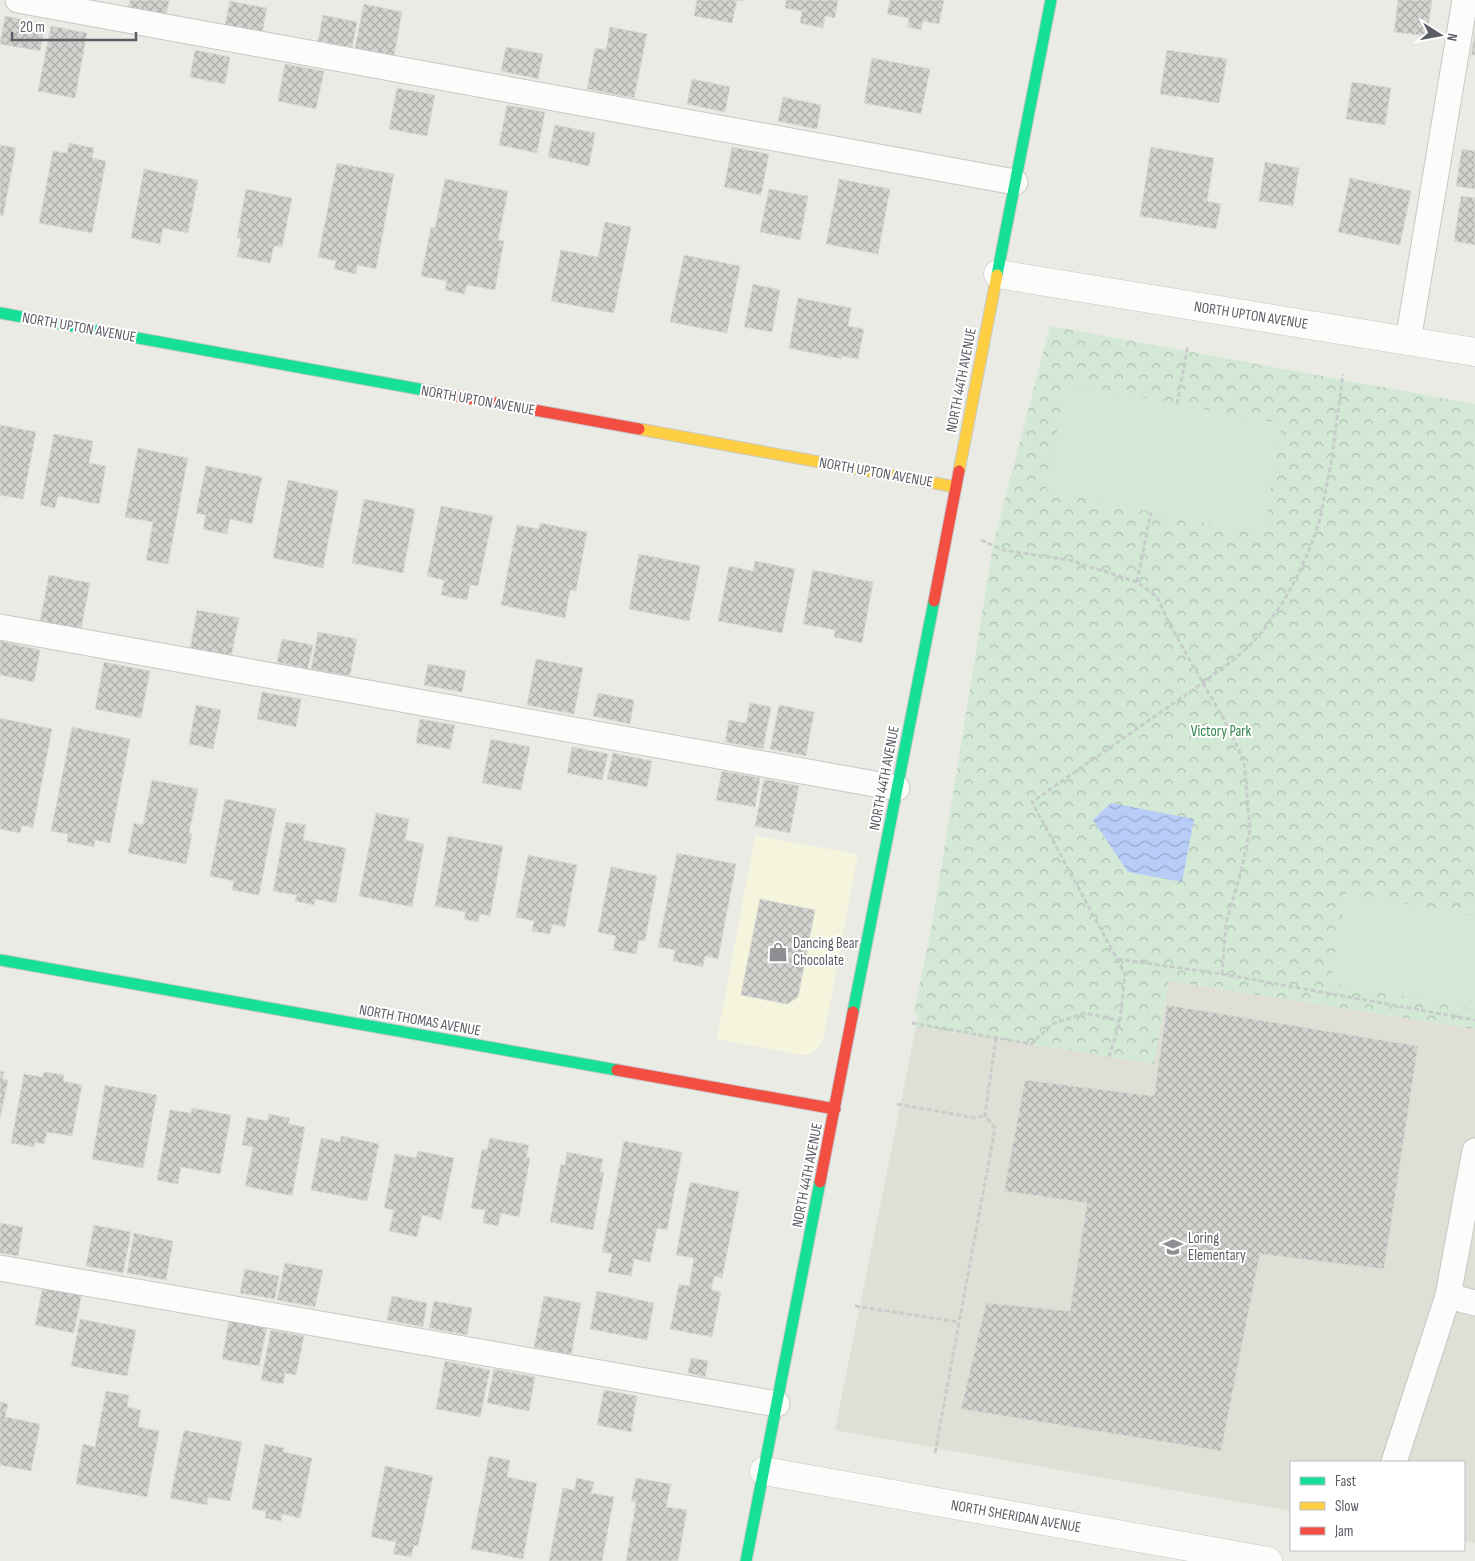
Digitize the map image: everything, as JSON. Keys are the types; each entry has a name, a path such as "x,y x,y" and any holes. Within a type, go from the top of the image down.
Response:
{"street":[{"name":"NORTH 44TH AVENUE","path":"746,1561 1051,0"},
{"name":"NORTH UPTON AVENUE","path":"998,274 1475,352"},
{"name":"NORTH UPTON AVENUE","path":"0,313 956,487"},
{"name":"NORTH THOMAS AVENUE","path":"0,960 835,1110"},
{"name":"NORTH SHERIDAN AVENUE","path":"764,1471 1268,1561"}],"lane":[{"path":"18,0 1016,182"},
{"path":"1408,341 1465,0"},
{"path":"0,627 897,788"},
{"path":"1394,1461 1448,1296 1475,1151"},
{"path":"0,1268 777,1404"},
{"path":"1448,1296 1475,1303"}],"path":[{"path":"1177,404 1188,345"},
{"path":"1110,1057 1120,1021 1125,974 1032,802 1204,682 1237,657 1265,628 1283,602 1305,560 1320,519 1331,464 1343,374"},
{"path":"1137,582 1151,512"},
{"path":"981,540 1003,550 1070,560 1137,582 1157,597 1170,625 1227,725 1244,761 1250,829 1241,872 1226,924 1222,974"},
{"path":"1116,959 1222,974 1475,1020"},
{"path":"912,1023 1032,1044 1052,1024 1085,1013 1120,1021"},
{"path":"935,1453 995,1128 985,1115 996,1038"},
{"path":"897,1104 975,1118 985,1115"},
{"path":"854,1306 959,1322"}],"shaded area":[{"path":"755,836 858,854 824,1036 819,1047 811,1054 801,1055 717,1039"},
{"name":"Loring Elementary","path":"1169,981 1475,1029 1475,1543 1465,1541 1465,1461 1290,1461 1290,1511 835,1430 916,1027 1153,1064"}],"green space":[{"name":"Victory Park","path":"1050,326 1475,404 1475,1029 1169,981 1154,1064 916,1027 918,1014 914,1013 933,919 993,545"},
{"path":"1067,383 1282,424 1263,535 1045,490"},
{"path":"1346,893 1475,916 1475,1009 1330,983"}],"water":[{"path":"1111,803 1194,819 1182,882 1128,872 1093,820"}],"building":[{"path":"130,0 169,0 166,16 128,9"},
{"path":"697,0 737,0 732,23 694,16"},
{"path":"786,0 838,0 835,18 825,16 823,28 800,23 802,11 785,8"},
{"path":"890,0 944,0 939,24 923,21 921,30 908,27 909,18 887,14"},
{"path":"1398,0 1432,0 1427,36 1394,32"},
{"path":"230,1 267,8 262,33 225,25"},
{"path":"364,4 402,12 394,56 355,48"},
{"path":"323,15 357,22 352,48 318,41"},
{"path":"5,16 45,24 40,51 0,44"},
{"path":"51,26 87,33 75,98 38,91"},
{"path":"610,27 647,34 634,98 587,89 595,48 606,50"},
{"path":"1475,32 1475,55 1471,55"},
{"path":"506,47 543,54 538,79 501,71"},
{"path":"195,50 230,57 225,84 190,77"},
{"path":"1167,50 1227,59 1219,103 1160,94"},
{"path":"872,58 930,69 921,114 864,103"},
{"path":"285,64 324,71 316,109 278,101"},
{"path":"692,79 730,87 725,112 687,104"},
{"path":"1352,82 1391,88 1385,125 1346,119"},
{"path":"397,88 435,95 427,136 389,129"},
{"path":"783,97 821,105 817,129 778,121"},
{"path":"507,105 545,112 537,153 499,145"},
{"path":"555,125 595,133 589,166 548,157"},
{"path":"69,143 94,148 92,158 106,161 92,233 39,223 53,151 67,153"},
{"path":"0,145 16,148 3,216 0,215"},
{"path":"732,147 769,154 761,195 724,187"},
{"path":"1151,147 1214,158 1207,201 1221,204 1216,229 1140,216"},
{"path":"1462,149 1475,151 1475,189 1456,186"},
{"path":"1265,162 1299,168 1293,206 1259,201"},
{"path":"337,163 394,174 376,269 357,265 356,274 334,269 336,261 318,257"},
{"path":"144,169 198,180 188,233 163,228 160,244 131,238"},
{"path":"1350,178 1411,191 1400,245 1338,232"},
{"path":"445,179 508,191 498,240 504,241 495,290 467,285 465,294 445,290 447,281 421,276 431,227 435,228"},
{"path":"839,179 890,189 878,254 826,244"},
{"path":"246,189 292,198 282,247 274,246 270,263 237,257 241,239 237,238"},
{"path":"769,189 808,196 800,240 760,232"},
{"path":"1461,196 1475,198 1475,245 1454,241"},
{"path":"605,222 631,227 614,313 551,301 561,250 598,257"},
{"path":"684,255 740,266 727,333 670,322"},
{"path":"753,284 780,290 772,332 744,327"},
{"path":"798,298 851,308 848,326 864,329 858,359 842,356 841,359 789,348"},
{"path":"0,425 36,432 23,499 0,495"},
{"path":"54,434 93,441 89,463 106,466 99,504 58,496 55,508 40,505"},
{"path":"138,448 188,458 168,564 146,560 153,522 125,517"},
{"path":"206,466 262,477 252,524 230,519 227,534 203,529 206,515 196,513"},
{"path":"288,480 338,491 323,568 273,558"},
{"path":"364,499 415,509 403,573 352,563"},
{"path":"441,506 493,516 478,586 470,585 467,600 441,595 444,580 427,576"},
{"path":"540,523 587,532 576,591 570,590 565,618 501,605 517,525 539,529"},
{"path":"639,554 700,566 689,621 629,609"},
{"path":"755,561 795,569 782,633 718,621 729,566 753,571"},
{"path":"813,570 873,582 862,643 834,637 835,630 803,624"},
{"path":"49,575 90,583 81,629 40,621"},
{"path":"197,610 239,618 231,657 190,649"},
{"path":"318,632 357,639 350,676 311,669"},
{"path":"282,639 313,645 308,669 277,662"},
{"path":"0,641 40,650 34,682 0,675"},
{"path":"536,659 583,668 574,714 527,705"},
{"path":"104,662 150,671 141,718 95,709"},
{"path":"428,664 466,671 462,692 424,685"},
{"path":"262,692 301,699 296,727 257,719"},
{"path":"598,693 634,700 630,724 593,716"},
{"path":"750,703 771,707 763,749 725,742 729,720 746,723"},
{"path":"196,705 221,710 213,749 189,744"},
{"path":"779,705 814,712 806,756 770,749"},
{"path":"0,718 52,729 33,828 22,825 20,833 0,829"},
{"path":"420,719 455,725 450,749 416,743"},
{"path":"72,727 130,739 110,843 95,840 94,847 67,842 68,834 51,831"},
{"path":"491,739 530,747 521,790 482,783"},
{"path":"572,747 608,754 602,780 567,773"},
{"path":"613,753 652,761 647,787 607,779"},
{"path":"722,771 760,778 755,807 716,800"},
{"path":"764,779 799,786 790,833 755,826"},
{"path":"152,780 198,789 189,833 192,834 186,864 128,853 134,823 143,825"},
{"path":"225,799 276,809 259,895 232,890 234,881 210,876"},
{"path":"376,813 409,819 405,840 424,844 412,907 359,896"},
{"path":"286,822 306,825 303,840 346,848 336,903 315,899 314,905 295,901 297,895 273,891"},
{"path":"448,836 503,846 490,916 480,914 478,922 464,919 466,912 435,906"},
{"path":"677,853 736,864 718,959 705,956 703,967 673,961 675,950 658,947"},
{"path":"528,855 577,865 565,927 552,924 550,934 532,931 534,921 516,917"},
{"path":"611,867 657,876 645,941 639,940 636,954 613,950 616,936 598,932"},
{"name":"Dancing Bear Chocolate","path":"760,899 815,910 798,997 787,1004 741,995"},
{"name":"Loring Elementary","path":"1167,1005 1418,1046 1384,1269 1260,1254 1221,1451 961,1409 986,1303 1070,1311 1087,1203 1004,1191 1025,1080 1154,1096"},
{"path":"0,1071 4,1072 2,1079 8,1080 0,1118"},
{"path":"44,1072 64,1075 63,1081 82,1085 72,1136 47,1132 44,1144 35,1142 34,1147 11,1143 24,1074 43,1077"},
{"path":"105,1085 157,1095 143,1168 92,1159"},
{"path":"192,1108 231,1115 220,1174 181,1167 178,1184 157,1180 170,1110 191,1113"},
{"path":"269,1114 290,1118 288,1124 305,1127 292,1196 245,1186 253,1147 242,1145 247,1117 268,1121"},
{"path":"341,1136 379,1144 367,1201 311,1190 321,1138 340,1142"},
{"path":"490,1138 529,1145 526,1157 530,1158 519,1217 501,1213 498,1226 483,1223 485,1210 471,1208 482,1149 487,1150"},
{"path":"624,1141 682,1152 667,1230 657,1228 650,1262 634,1259 631,1276 608,1272 612,1254 602,1252"},
{"path":"418,1151 454,1158 441,1220 422,1215 417,1237 389,1231 394,1210 384,1208 395,1154 416,1158"},
{"path":"567,1152 603,1159 600,1172 604,1172 593,1230 550,1222 561,1164 565,1165"},
{"path":"690,1182 739,1192 722,1278 714,1276 711,1290 721,1292 712,1337 670,1329 679,1284 689,1286 694,1258 676,1255"},
{"path":"0,1223 23,1227 18,1256 0,1253"},
{"path":"94,1225 131,1232 123,1273 86,1266"},
{"path":"134,1233 173,1241 166,1280 127,1273"},
{"path":"285,1263 323,1270 315,1307 277,1300"},
{"path":"245,1269 279,1276 275,1299 240,1293"},
{"path":"43,1286 82,1293 74,1333 35,1325"},
{"path":"597,1291 654,1303 647,1340 590,1329"},
{"path":"392,1296 427,1303 423,1327 387,1320"},
{"path":"544,1296 581,1303 571,1355 534,1347"},
{"path":"434,1301 472,1308 467,1335 429,1328"},
{"path":"80,1319 136,1330 127,1376 71,1366"},
{"path":"229,1320 267,1327 259,1366 222,1359"},
{"path":"271,1330 304,1336 296,1375 285,1373 283,1384 261,1380"},
{"path":"691,1358 708,1361 705,1377 688,1373"},
{"path":"445,1361 490,1370 480,1417 436,1409"},
{"path":"494,1369 535,1377 529,1411 487,1403"},
{"path":"604,1390 637,1396 631,1432 597,1425"},
{"path":"106,1391 129,1395 127,1407 141,1410 138,1427 159,1431 147,1497 76,1484 83,1444 95,1447"},
{"path":"0,1402 8,1404 5,1417 40,1424 31,1471 0,1465"},
{"path":"184,1430 242,1442 230,1501 208,1497 207,1505 170,1498"},
{"path":"265,1444 284,1448 283,1452 312,1458 300,1518 282,1514 281,1521 265,1518 266,1511 252,1509"},
{"path":"489,1456 510,1460 507,1477 537,1483 523,1559 471,1549"},
{"path":"385,1466 433,1476 418,1546 414,1545 411,1557 393,1554 396,1542 371,1537"},
{"path":"577,1478 594,1482 591,1493 614,1497 602,1561 549,1561 563,1488 574,1490"},
{"path":"636,1478 671,1484 666,1507 687,1510 678,1561 626,1561 636,1502 631,1501"}],"traffic: fast":[{"path":"997,275 1051,0"},
{"path":"0,313 435,392"},
{"path":"853,1012 934,601"},
{"path":"0,960 617,1070"},
{"path":"746,1561 820,1182"}],"traffic: slow":[{"path":"959,471 997,275"},
{"path":"639,429 956,487"}],"traffic: jam":[{"path":"435,392 639,429"},
{"path":"934,601 959,471"},
{"path":"820,1182 853,1012"},
{"path":"617,1070 835,1109"}],"place":[{"name":"Dancing Bear Chocolate","path":"778,952"},
{"name":"Loring Elementary","path":"1173,1247"}]}
